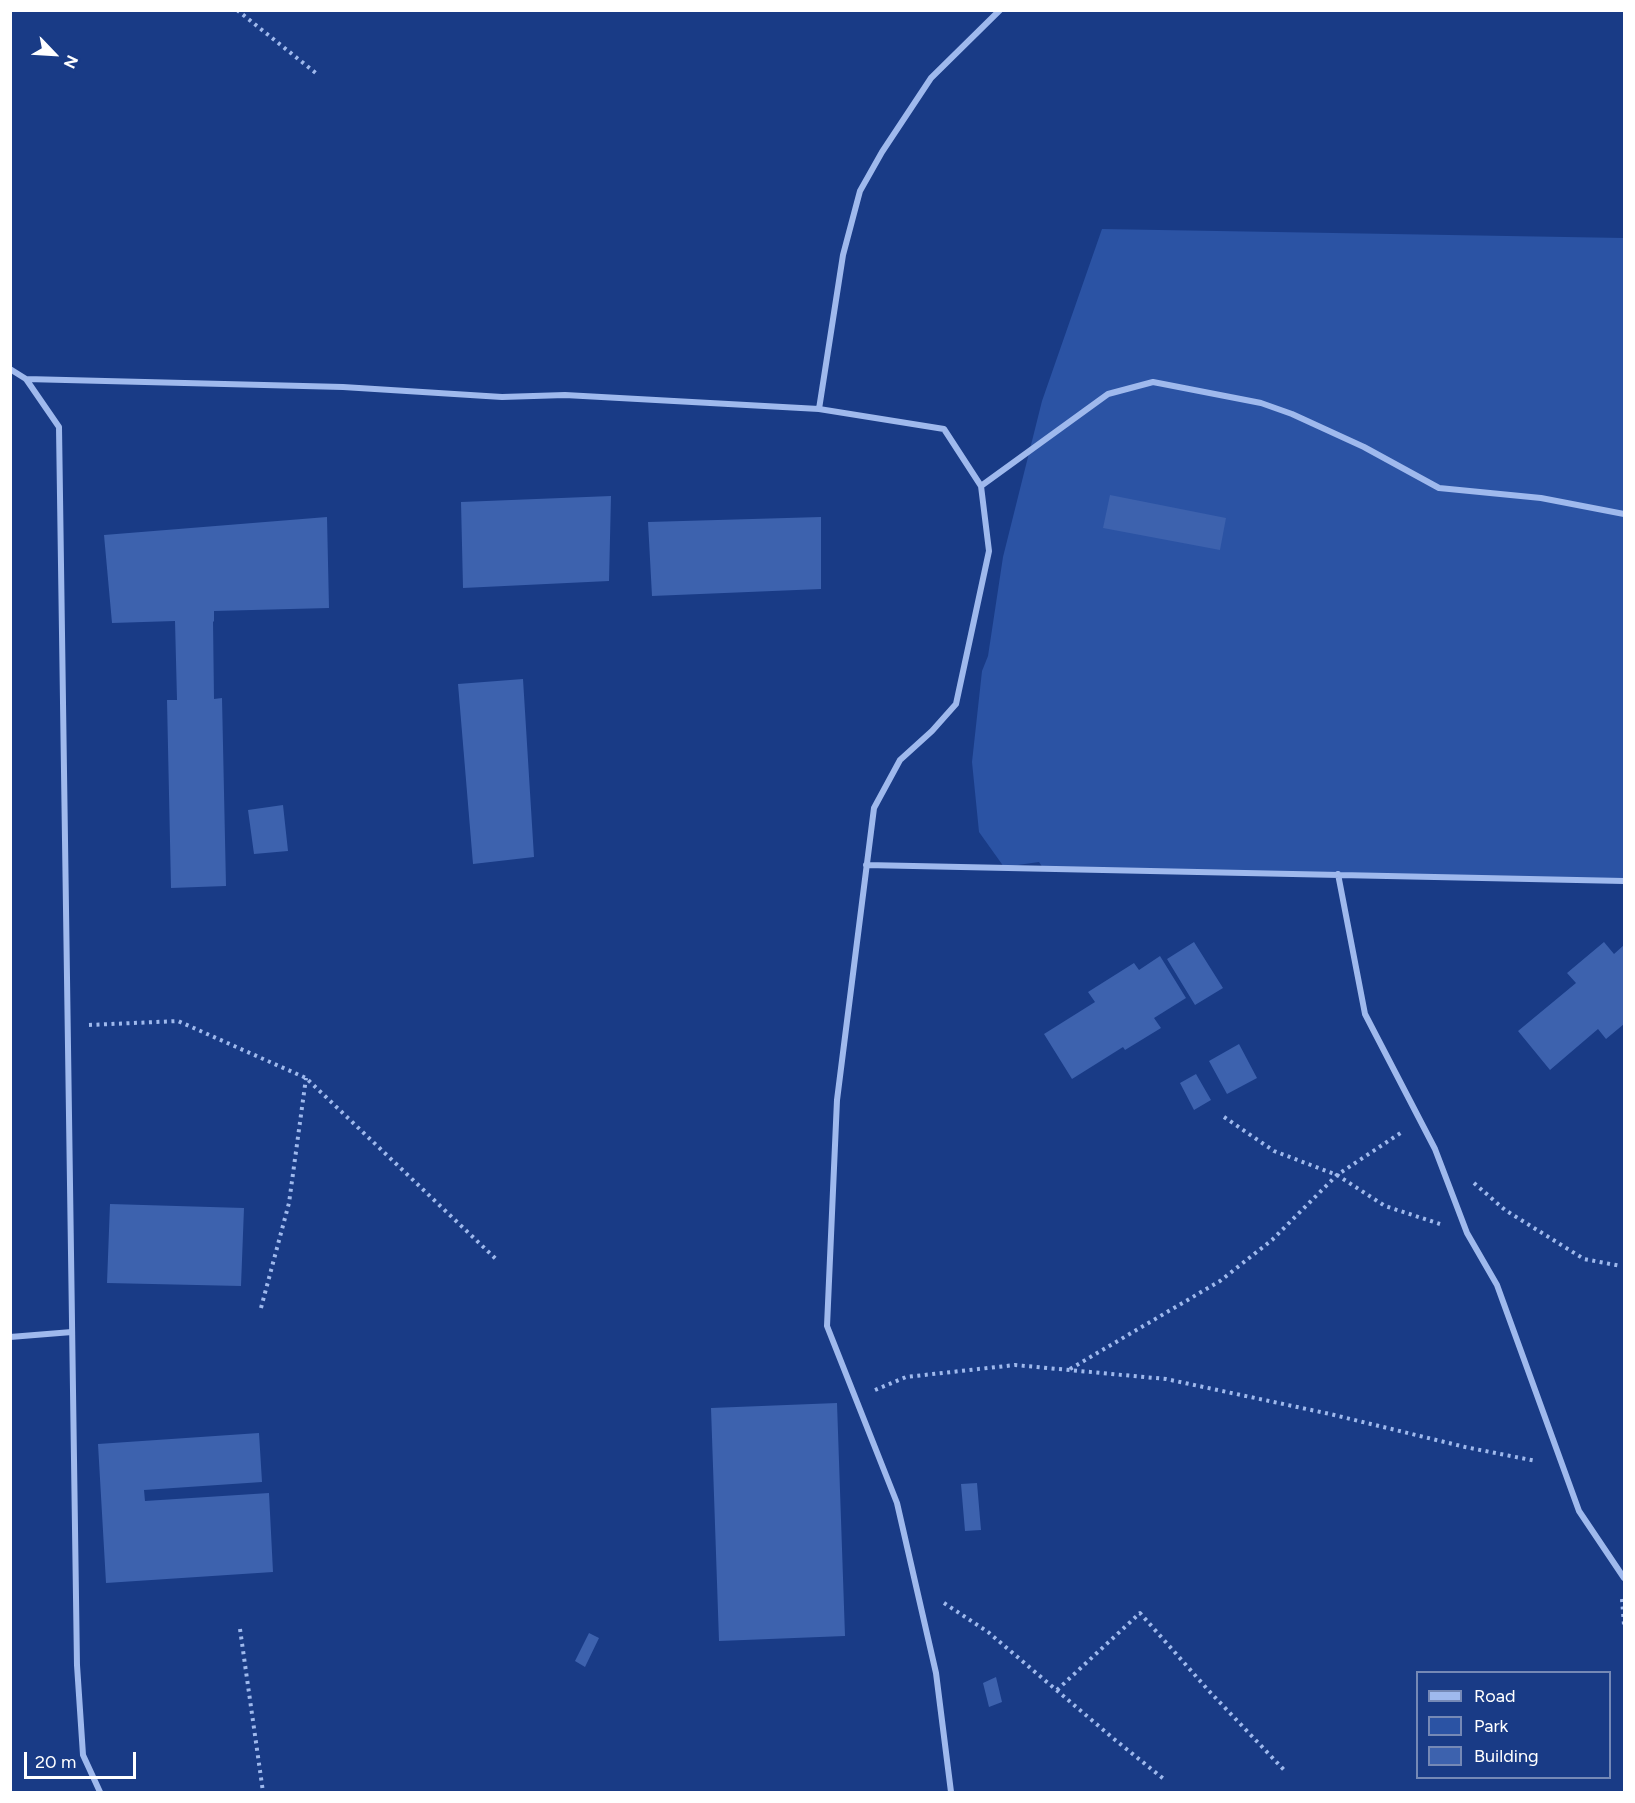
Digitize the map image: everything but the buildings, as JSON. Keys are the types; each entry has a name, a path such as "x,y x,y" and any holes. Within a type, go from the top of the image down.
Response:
{"street":[{"path":"819,409 843,255 860,191 882,152 931,78 1000,10"},
{"path":"10,369 26,379 59,427 77,1665 83,1755 100,1792"},
{"path":"26,379 343,387 502,397 565,395 819,409 944,429 981,486 989,551 956,704 932,731 900,760 874,808 837,1100 827,1326 897,1503 936,1673 951,1792"},
{"path":"981,486 1107,394 1153,382 1261,403 1292,414 1364,447 1439,488 1541,498 1624,514"},
{"path":"866,866 1624,881"},
{"path":"1338,874 1365,1014 1435,1149 1467,1233 1497,1285 1579,1511 1624,1578"},
{"path":"10,1337 72,1332"}],"path":[{"path":"237,10 317,74"},
{"path":"68,1027 178,1020 306,1078 497,1260"},
{"path":"261,1308 289,1203 306,1078"},
{"path":"1224,1117 1274,1151 1337,1175 1385,1206 1467,1233"},
{"path":"1068,1370 1220,1281 1272,1240 1337,1175 1420,1120"},
{"path":"1470,1180 1505,1210 1584,1259 1621,1266"},
{"path":"856,1399 906,1377 1015,1365 1166,1379 1330,1414 1465,1447 1563,1466"},
{"path":"916,1585 988,1632 1165,1780"},
{"path":"1057,1690 1140,1613 1209,1691 1285,1771"},
{"path":"240,1629 263,1792"}],"green space":[{"path":"1102,229 1624,238 1624,881 1043,868 1039,862 1004,867 979,832 972,762 982,671 988,656 1003,557 1042,401"}]}
